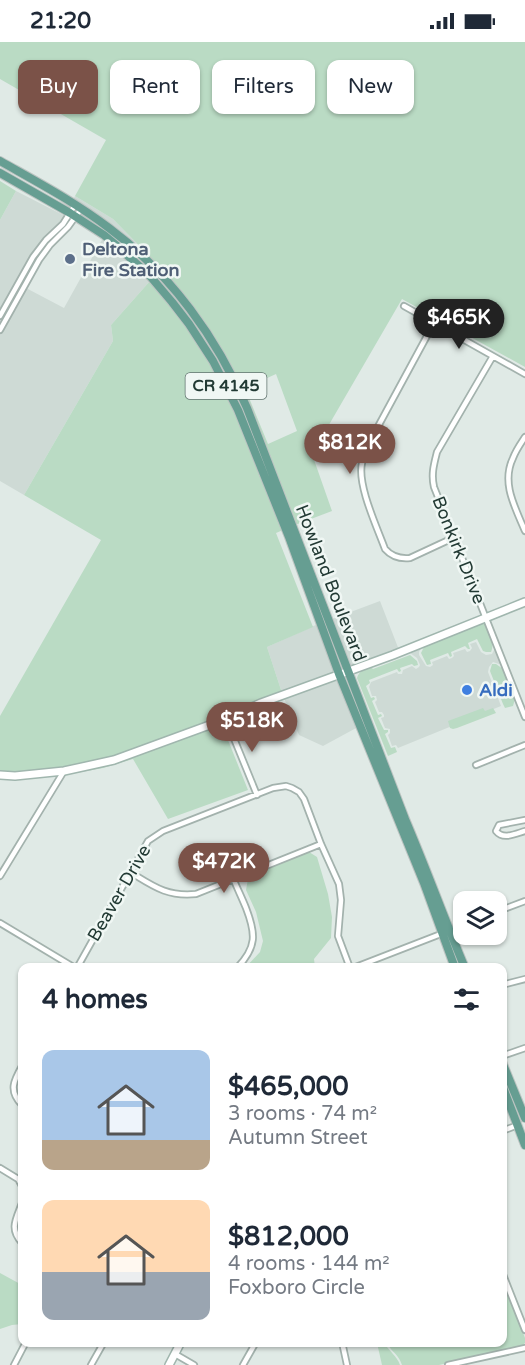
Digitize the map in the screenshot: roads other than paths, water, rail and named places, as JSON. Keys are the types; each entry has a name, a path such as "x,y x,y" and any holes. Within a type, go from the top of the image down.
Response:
{"main road":[{"name":"Howland Boulevard","path":"0,161 110,228 179,294 197,317 220,354 247,408 405,819 432,882 454,963"},
{"name":"Howland Boulevard","path":"0,173 104,235 150,276 189,324 213,361 227,387 289,537 339,674 424,883 462,963"},
{"path":"507,1074 525,1118"},
{"path":"507,1098 525,1145"}],"street":[{"path":"0,330 39,260 50,245 68,228 78,207"},
{"path":"0,316 33,257 46,240 73,215"},
{"path":"404,306 525,374"},
{"path":"434,323 368,445 362,463 361,477 385,549 389,553 397,558 410,558 453,538"},
{"name":"Bonkirk Drive","path":"493,356 438,452 433,467 434,487 525,717"},
{"path":"525,437 513,458 509,470 508,487 525,531"},
{"path":"0,775 15,776 64,771 114,760 226,719 261,703 525,602"},
{"path":"226,719 257,795"},
{"path":"476,765 525,745"},
{"path":"0,876 64,771"},
{"name":"Beaver Drive","path":"79,963 148,841 163,831 273,788 286,786 299,792 304,799 339,884 341,900 338,936 349,963"},
{"path":"525,820 498,825 495,831 505,836 525,831"},
{"path":"130,873 169,893 196,894 321,844"},
{"path":"233,878 253,930 250,951 241,963"},
{"path":"507,908 525,901"},
{"path":"0,923 68,963"},
{"path":"364,963 453,929"},
{"path":"507,984 525,979"},
{"path":"507,1054 525,1048"},
{"path":"18,1074 14,1083 14,1094 18,1100"},
{"path":"507,1129 518,1125"},
{"path":"0,1168 18,1179"},
{"path":"18,1214 15,1222 18,1238"},
{"path":"507,1285 525,1330"},
{"path":"14,1365 23,1347"},
{"path":"91,1365 101,1347"},
{"path":"169,1365 178,1347"},
{"path":"243,1365 253,1347"},
{"path":"343,1347 347,1365"},
{"path":"448,1365 525,1348"},
{"path":"175,1354 194,1365"}],"place":[{"name":"Deltona Fire Station","path":"70,259"},
{"name":"Aldi","path":"467,690"}]}
